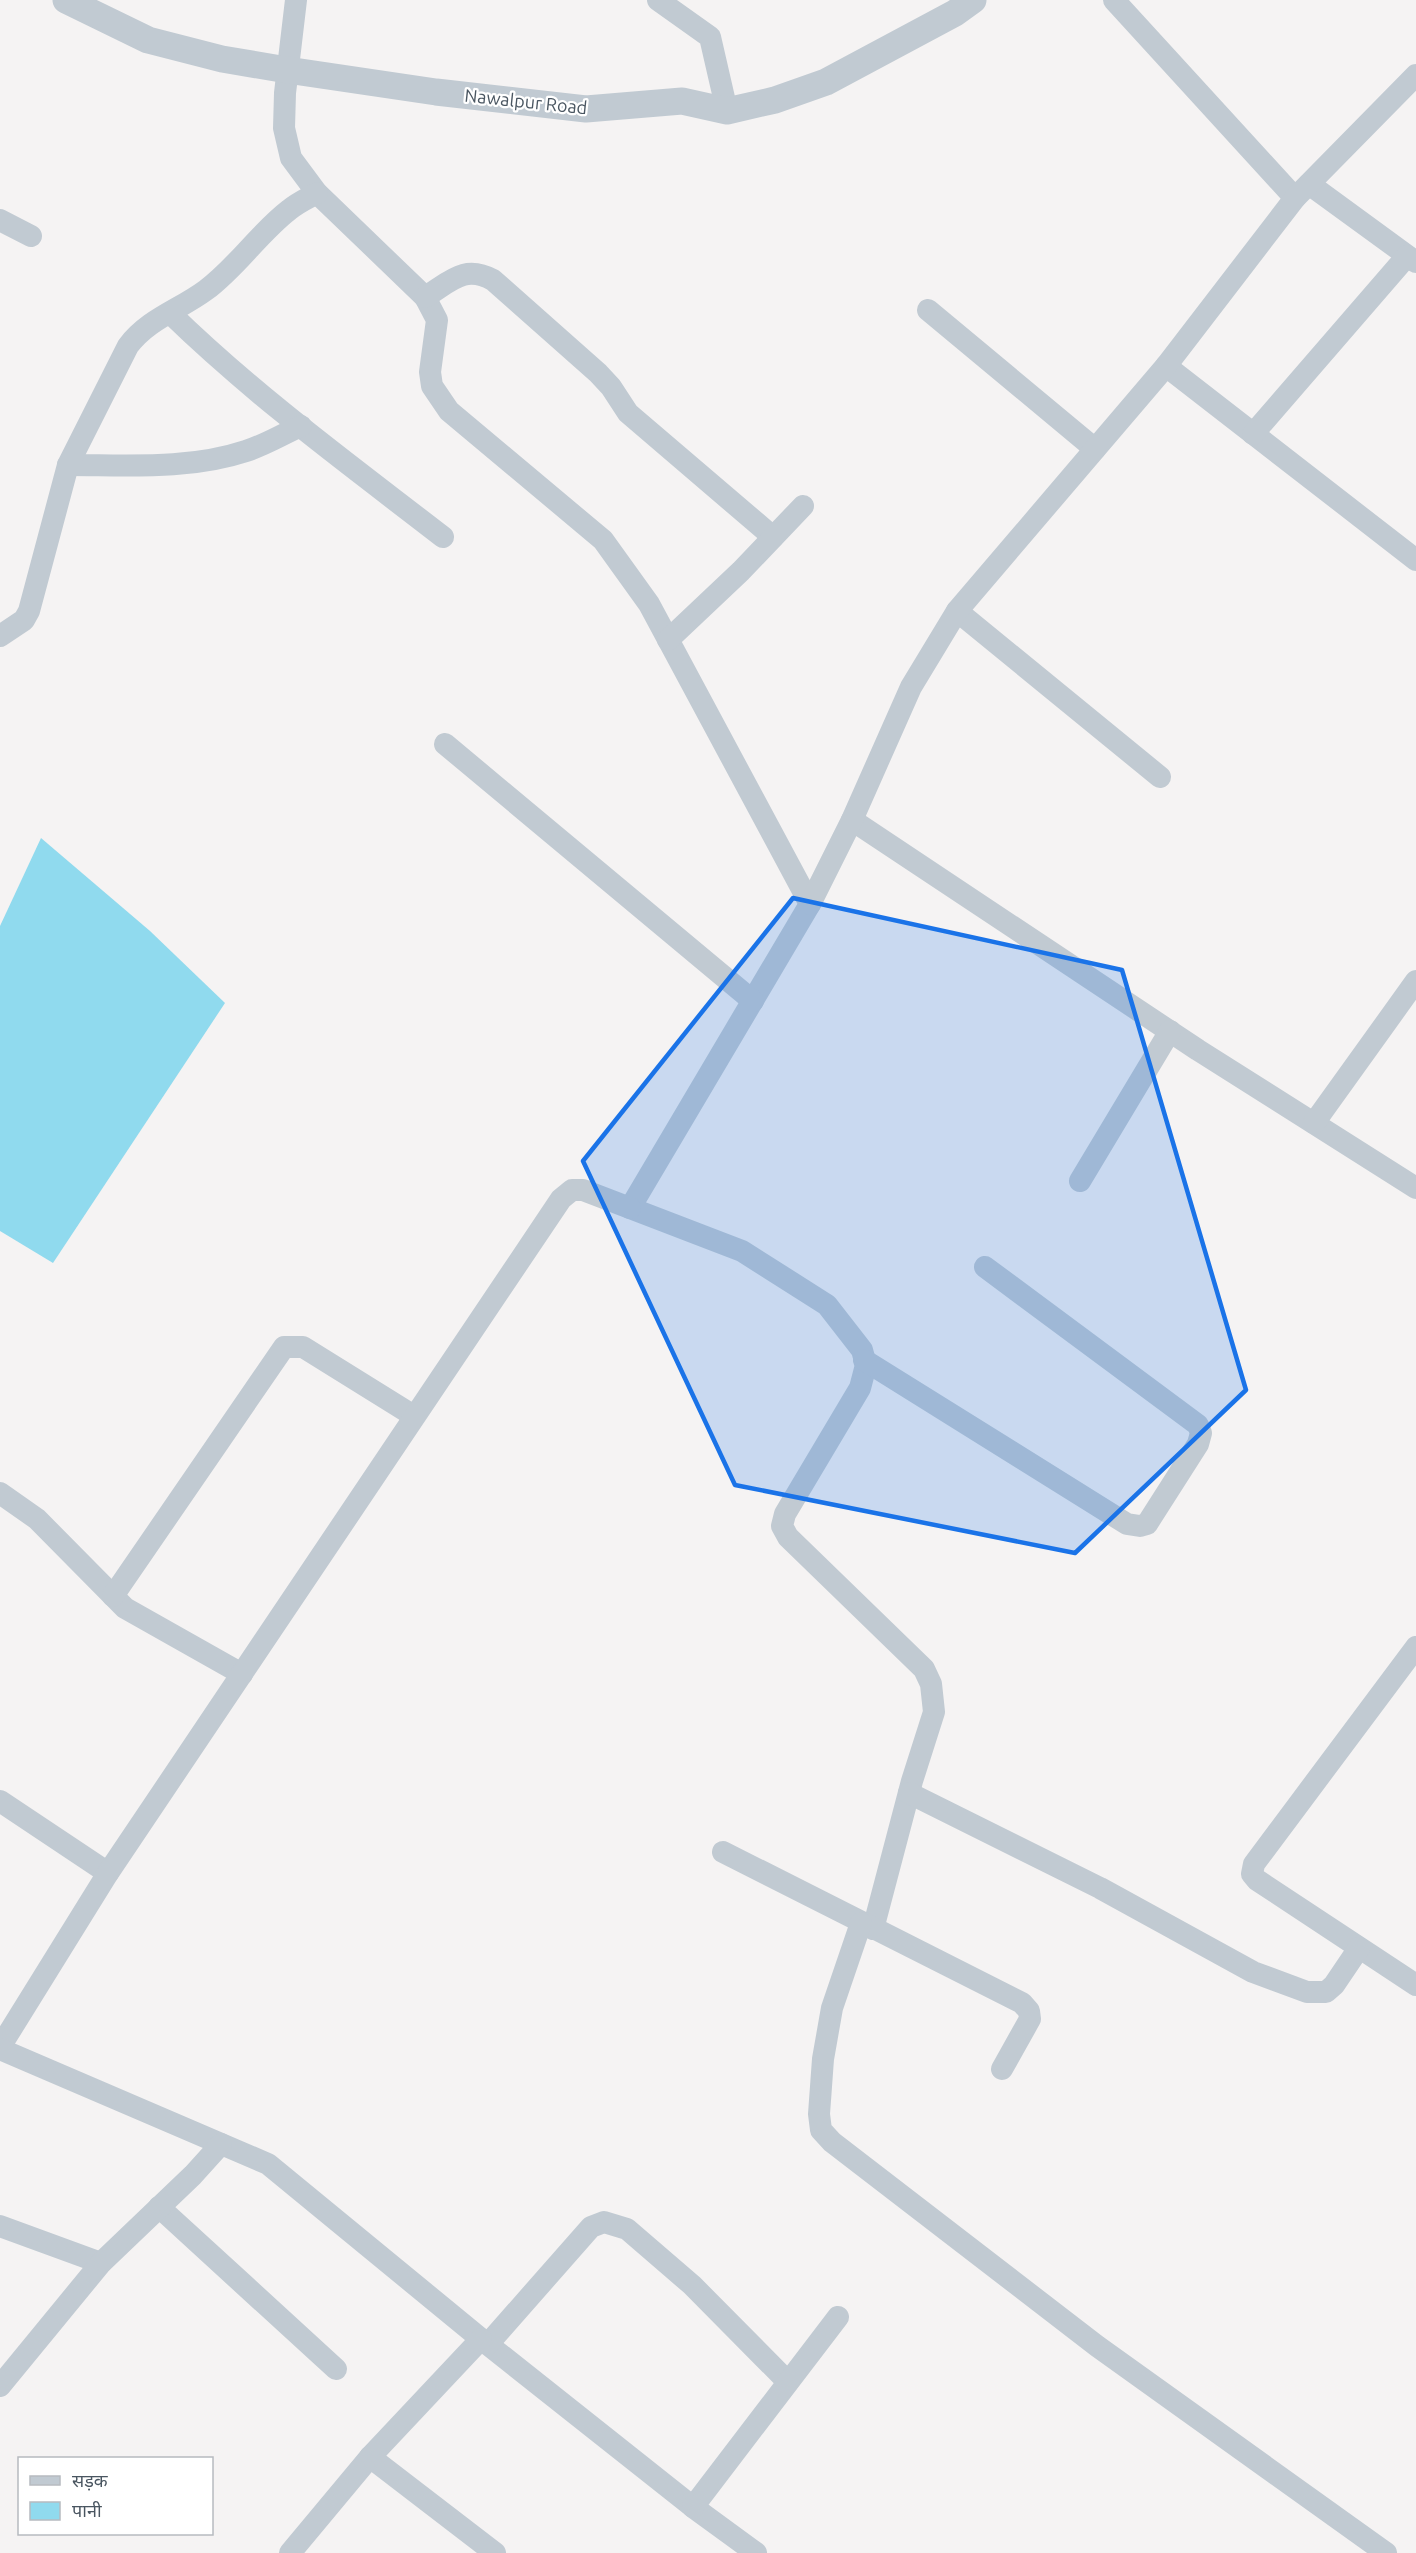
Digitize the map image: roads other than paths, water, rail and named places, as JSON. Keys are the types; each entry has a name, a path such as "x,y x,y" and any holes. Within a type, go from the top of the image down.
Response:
{"street":[{"name":"Nawalpur Road","path":"66,0 148,40 222,59 287,70 436,92 586,109 682,101 727,111 775,100 826,82 973,0"},
{"path":"296,0 287,70 284,128 291,158 316,193 425,297 437,320 430,372 432,386 440,400 449,411 603,540 649,604 810,904"},
{"path":"658,0 710,36 727,111"},
{"path":"1114,0 1302,191 1412,259 1253,434"},
{"path":"630,1208 810,904 852,820 910,687 957,611 1166,366 1302,191 1416,75"},
{"path":"0,636 24,620 29,610 68,465 128,346 150,322 170,313 206,290 235,265 288,210 316,193"},
{"path":"0,220 31,236"},
{"path":"425,297 465,272 480,273 493,280 598,373 612,387 628,414 773,537"},
{"path":"928,310 1095,448"},
{"path":"170,313 210,352 443,537"},
{"path":"1166,366 1414,554"},
{"path":"68,465 186,463 220,458 249,451 301,426"},
{"path":"668,640 803,506"},
{"path":"957,611 1160,777"},
{"path":"445,744 753,1001"},
{"path":"852,820 1170,1031 1416,1188"},
{"path":"1314,1123 1416,981"},
{"path":"1080,1181 1170,1031"},
{"path":"756,2553 693,2507 268,2164 0,2048 108,1873 561,1199 572,1190 583,1190 741,1251 827,1305 862,1350 864,1360 860,1388 785,1514 782,1526 788,1537 924,1669 934,1698 934,1712 867,1926 832,2008 823,2059 819,2114 821,2130 832,2142 1097,2346 1386,2553"},
{"path":"864,1360 1127,1524 1140,1526 1148,1524 1198,1444 1201,1433 1198,1425 985,1267"},
{"path":"113,1596 284,1347 293,1345 303,1347 414,1416"},
{"path":"0,1493 37,1519 125,1608 242,1674"},
{"path":"1416,1647 1254,1864 1252,1874 1257,1880 1416,1985"},
{"path":"909,1793 1100,1888 1253,1972 1307,1992 1326,1992 1334,1985 1359,1948"},
{"path":"0,1801 108,1873"},
{"path":"723,1852 1022,2003 1029,2011 1030,2019 1002,2069"},
{"path":"0,2386 101,2263 221,2144"},
{"path":"159,2207 336,2369"},
{"path":"290,2553 370,2457 485,2341 591,2227 604,2222 613,2222 627,2229 692,2285 788,2382"},
{"path":"0,2226 101,2263"},
{"path":"693,2507 838,2317"},
{"path":"370,2457 495,2553"}],"water":[{"path":"41,838 150,931 225,1003 53,1263 0,1231 0,926"}]}
